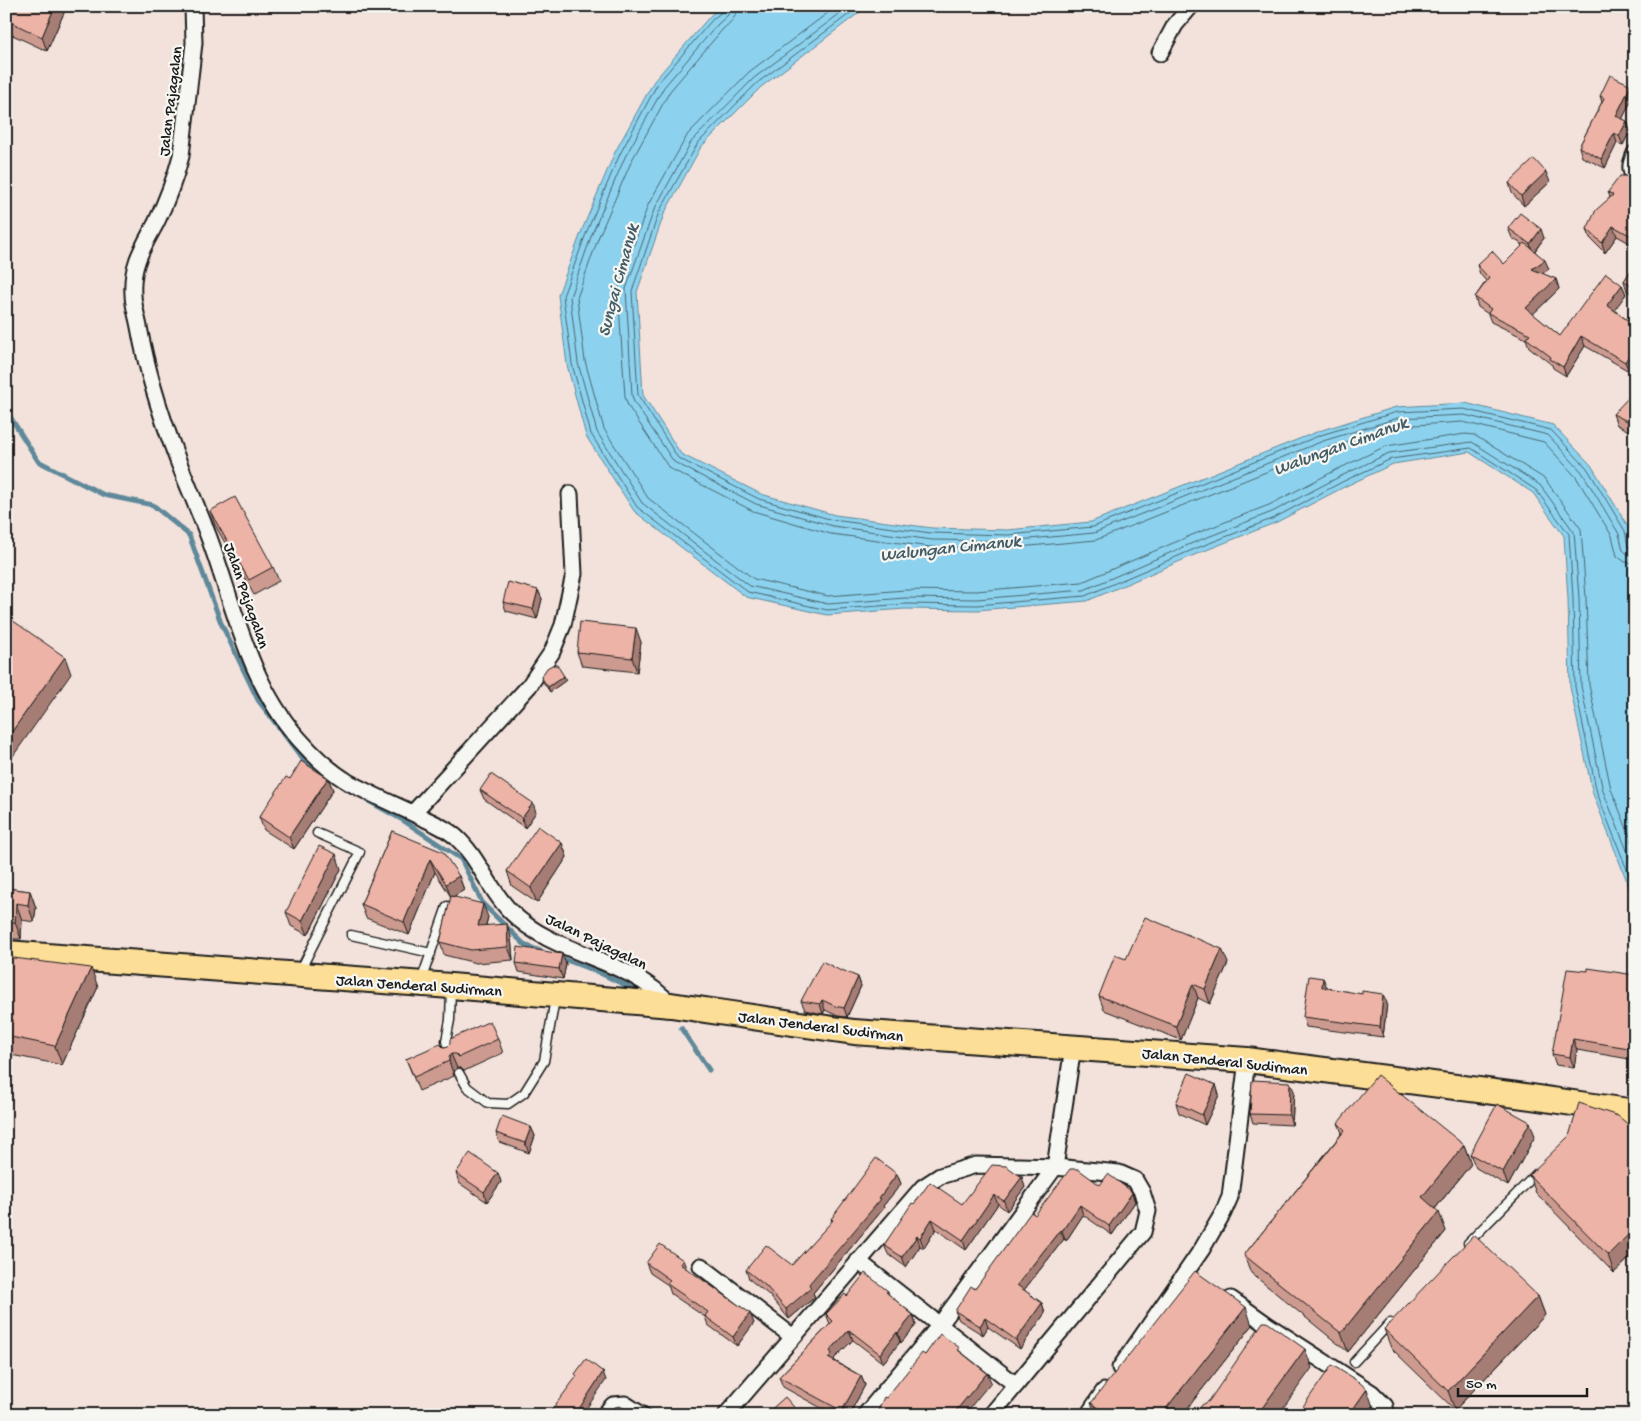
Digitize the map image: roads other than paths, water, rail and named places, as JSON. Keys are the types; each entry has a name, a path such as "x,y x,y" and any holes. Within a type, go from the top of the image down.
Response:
{"main road":[{"name":"Jalan Jenderal Sudirman","path":"6,953 556,994 671,1005 854,1032 1247,1060 1517,1095 1585,1110 1635,1112"}],"street":[{"name":"Jalan Pajagalan","path":"193,6 194,42 182,156 177,173 156,222 137,257 133,294 152,385 176,457 198,508 222,573 236,623 266,692 297,737 331,770 348,782 441,827 456,837 468,850 511,912 552,941 623,970 644,981 659,991 671,1005"},
{"path":"1160,53 1175,25 1191,6"},
{"path":"1635,153 1630,168 1635,178"},
{"path":"413,813 529,686 552,652 563,625 574,574 570,494"},
{"path":"865,1415 939,1326 1055,1167 1073,1047"},
{"path":"1088,1415 1194,1273 1230,1197 1247,1060"},
{"path":"726,1415 923,1187 940,1176 976,1165 1055,1167 1119,1173 1132,1177 1142,1192 1148,1211 1148,1219 1139,1238 990,1415"},
{"path":"858,1261 1016,1386"},
{"path":"701,1266 793,1337"},
{"path":"1222,1293 1267,1330 1333,1367 1378,1398 1385,1406 1386,1415"},
{"path":"1322,1383 1333,1367"},
{"path":"604,1415 613,1405 622,1404 642,1415"}],"lane":[{"path":"298,974 360,852 317,832"},
{"path":"419,985 447,906"},
{"path":"351,935 431,953"},
{"path":"450,1056 446,1041 450,1020 451,986"},
{"path":"459,1073 467,1087 488,1103 508,1104 524,1093 544,1060 556,994"},
{"path":"1462,1250 1541,1170"},
{"path":"1354,1362 1396,1317"}],"water":[{"path":"721,6 868,6 761,87 701,147 664,214 637,292 643,395 681,454 761,494 835,515 932,528 1008,530 1091,522 1319,431 1396,407 1465,403 1553,425 1591,465 1630,530 1635,558 1635,911 1628,884 1593,794 1570,687 1564,536 1533,493 1469,452 1393,464 1277,522 1087,601 977,610 905,609 827,615 746,597 634,511 586,436 567,365 558,295 582,230 615,152 654,81 710,16"}],"waterway":[{"path":"6,410 38,461 104,495 153,505 189,535 221,623 258,700 308,766 312,768"},
{"path":"365,799 401,819 461,859 483,904 525,945 543,952"},
{"path":"558,957 598,972 635,990"},
{"path":"681,1028 709,1070"}],"water label":[{"name":"Sungai Cimanuk","path":"617,280"},
{"name":"Walungan Cimanuk","path":"1340,445"},
{"name":"Walungan Cimanuk","path":"950,547"}]}
